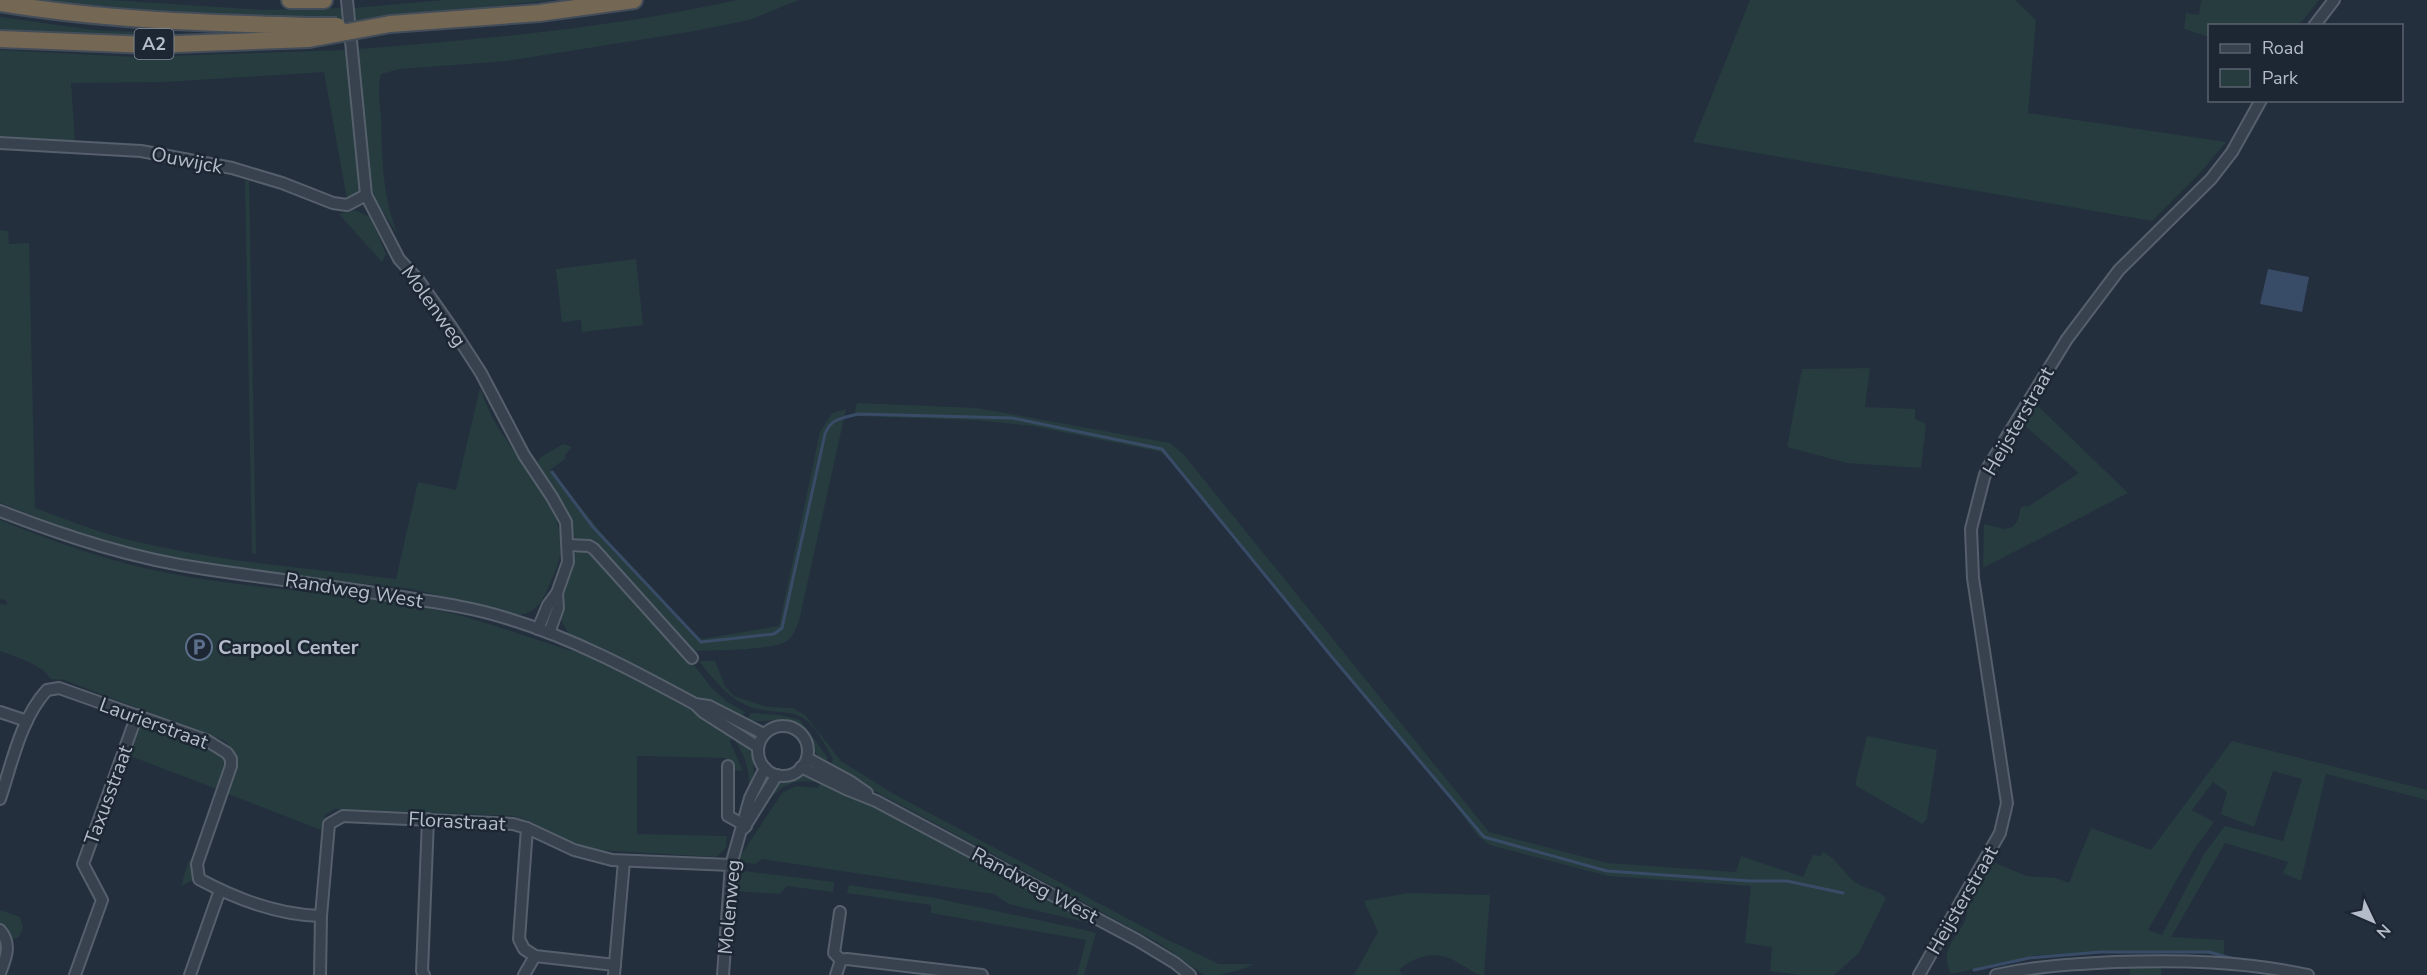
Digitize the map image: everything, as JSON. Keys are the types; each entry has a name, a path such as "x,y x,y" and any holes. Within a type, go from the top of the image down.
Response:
{"highway":[{"path":"290,0 324,0"},
{"name":"A2","path":"0,39 150,45 539,13 634,0"},
{"name":"A2","path":"0,3 88,14 309,33"}],"street":[{"name":"Molenweg","path":"347,0 366,195 399,259 419,281 481,373 524,455 566,522 568,562 557,593 558,608 544,631"},
{"path":"2316,24 2334,0"},
{"name":"Heijsterstraat","path":"1924,974 2000,833 2007,803 1973,578 1971,529 1987,470 2067,339 2119,270 2211,179 2232,152 2260,102"},
{"name":"Ouwijck","path":"0,143 141,151 232,168 282,183 333,203 347,205 366,195"},
{"name":"Randweg West","path":"0,511 108,549 156,561 343,587 466,608 576,643 696,704 709,706 764,734"},
{"path":"568,545 589,546 594,549 692,658"},
{"name":"Laurierstraat","path":"0,799 27,721 36,702 47,690 58,688 206,740 224,749 231,759 231,766 197,864 200,879 220,890 274,909 301,916 321,916"},
{"name":"Randweg West","path":"696,704 703,712 758,747"},
{"path":"0,712 27,721"},
{"name":"Taxusstraat","path":"75,975 102,900 83,864 137,715"},
{"path":"779,726 795,729 806,741 804,763 790,775 777,775 765,768 758,755 758,747 764,734 779,726"},
{"name":"Randweg West","path":"804,763 846,789 876,801 1137,940 1190,975"},
{"path":"728,766 728,816 744,825"},
{"name":"Molenweg","path":"744,825 750,798 765,768"},
{"name":"Molenweg","path":"723,975 731,865 737,838 777,775"},
{"name":"Florastraat","path":"320,975 321,916 329,825 335,819 343,816 513,824 527,828 574,850 612,860 731,865"},
{"path":"424,975 422,971 428,819"},
{"path":"527,828 519,939 525,949 535,956 615,970 624,861"},
{"path":"190,975 220,890"},
{"path":"840,912 834,953 841,960"},
{"path":"0,930 5,936 7,945 7,956 1,974"},
{"path":"524,975 535,956"},
{"path":"836,975 841,960"},
{"path":"841,960 982,975"},
{"path":"1996,975 2036,966 2165,960 2212,961 2308,975"}],"green space":[{"path":"4,0 111,0 262,10 342,8 343,20 47,7"},
{"path":"444,0 554,0 355,20 354,8"},
{"path":"737,0 799,0 749,20 689,32 507,61 400,69 381,74 379,95 384,178 389,208 399,237 375,199 370,182 358,49 596,25"},
{"path":"1750,0 2015,0 2036,20 2028,113 2226,142 2200,173 2152,221 1693,142"},
{"path":"2201,0 2319,0 2300,24 2208,24 2208,37 2184,29 2186,13 2199,15"},
{"path":"0,17 94,30 203,35 203,38 0,34"},
{"path":"0,50 135,57 346,50 360,189 354,197 347,199 324,72 165,82 71,83 75,141 0,136"},
{"path":"245,180 249,181 256,554 252,553"},
{"path":"355,210 370,217 386,254 382,262 339,214"},
{"path":"0,230 8,231 9,244 29,243 35,508 109,534 166,548 264,564 396,579 418,482 456,490 480,388 497,426 547,499 559,530 560,558 542,600 532,610 518,615 413,589 266,573 172,558 95,539 0,503"},
{"path":"636,259 643,325 582,332 581,320 562,322 556,269"},
{"path":"1870,368 1865,407 1915,409 1915,419 1926,424 1921,468 1847,463 1787,447 1802,369"},
{"path":"857,403 977,408 1170,443 1184,455 1489,832 1607,863 1736,872 1741,856 1803,877 1813,855 1821,856 1823,852 1855,882 1886,898 1858,954 1834,975 1799,975 1770,971 1772,947 1745,943 1751,886 1608,876 1490,845 1478,836 1452,801 1181,471 1161,452 1033,426 975,420 854,416"},
{"path":"2036,404 2128,493 1983,568 1984,524 2004,529 2013,527 2018,520 2021,507 2029,506 2079,473 2023,424"},
{"path":"846,409 799,621 787,641 768,647 691,651 589,543 577,539 571,533 564,507 536,463 541,457 563,444 572,447 565,455 565,459 550,470 622,558 698,637 702,639 779,626 820,432 832,413"},
{"path":"0,520 83,551 146,568 237,584 412,605 489,624 604,662 732,734 730,742 743,771 732,770 726,758 637,756 637,834 727,836 726,848 716,857 580,849 530,821 514,816 335,809 325,815 321,830 228,794 237,766 235,755 225,741 64,680 51,679 35,665 0,651 0,604 7,605 7,601 0,599"},
{"path":"582,549 597,559 684,652 711,687 726,701 745,712 742,717 719,705 701,700 605,649 569,634 559,614 572,556"},
{"path":"699,661 715,661 725,686 734,696 767,707 793,708 805,715 841,761 892,793 1164,938 1219,964 1253,964 1220,975 1204,975 1159,943 867,787 831,765 833,759 818,734 802,717 743,704 726,692"},
{"path":"751,713 780,715 800,720 828,758 826,762 816,752 807,732 799,724 786,720 754,721 747,719"},
{"path":"142,722 218,750 226,761 217,789 130,756"},
{"path":"1867,736 1937,750 1927,818 1922,824 1855,785"},
{"path":"737,737 749,749 754,761 748,790 748,771 745,759 736,742"},
{"path":"2232,741 2427,790 2427,800 2326,774 2301,881 2283,873 2288,862 2225,843 2171,937 2224,940 2224,955 2159,951 2037,955 1951,974 1947,963 1950,946 1963,924 1967,907 1993,862 2026,876 2056,878 2069,883 2091,828 2151,850","holes":["2273,771 2302,779 2283,841 2225,826 2204,854 2162,935 2148,930 2193,851 2214,822 2192,810 2213,782 2227,792 2221,814 2254,827"]},
{"path":"803,775 817,780 815,782 801,781 778,791 761,810 740,845 772,788 786,779"},
{"path":"821,782 858,799 1097,925 1009,904 994,894 762,859 755,864 737,861 782,793 796,786 817,788"},
{"path":"189,860 193,861 195,879 181,886"},
{"path":"736,870 834,882 833,892 788,886 779,894 735,891"},
{"path":"849,885 935,898 1096,933 1084,975 1077,975 1086,940 931,913 931,905 847,893"},
{"path":"1408,893 1490,895 1484,975 1475,973 1446,957 1430,956 1407,964 1399,970 1402,975 1354,975 1378,932 1364,901"},
{"path":"0,910 20,917 23,927 19,937 12,940 0,923"},
{"path":"2130,966 2162,966 2161,975 2130,975"}],"water":[{"path":"2268,269 2309,277 2302,312 2260,304"}],"waterway":[{"path":"552,472 593,527 701,642 774,634 782,628 825,434 838,419 858,414 1012,418 1162,449 1332,657 1484,837 1607,871 1750,881 1787,881 1843,893"},
{"path":"1974,970 2029,958 2101,952 2209,952 2237,960"}],"place":[{"name":"Carpool Center","path":"199,647"}]}
